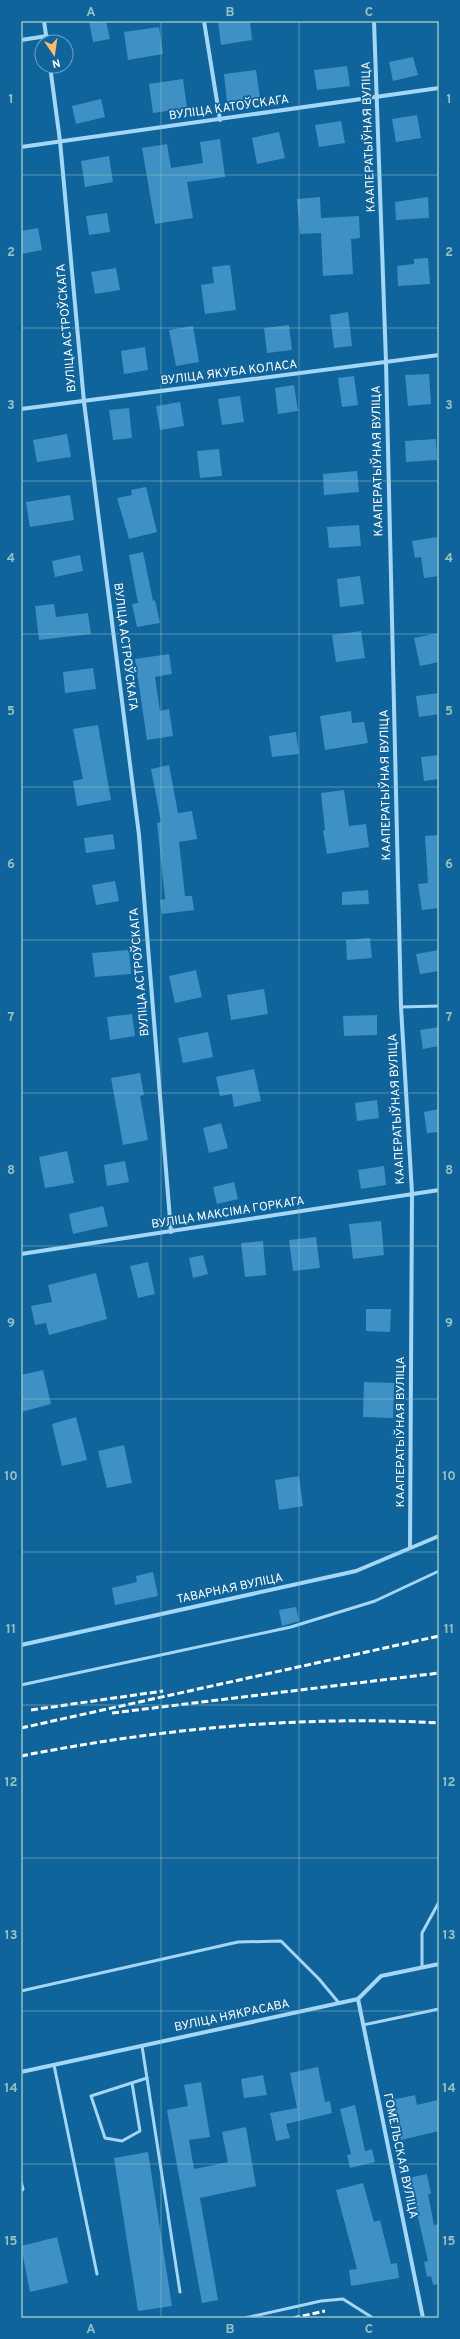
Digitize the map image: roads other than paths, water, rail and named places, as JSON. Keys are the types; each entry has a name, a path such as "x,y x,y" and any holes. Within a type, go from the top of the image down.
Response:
{"street":[{"path":"44,21 47,34"},
{"path":"204,21 220,120"},
{"name":"КААПЕРАТЫЎНАЯ ВУЛІЦА","path":"374,21 378,96 386,362 401,1008 412,1193 410,1548"},
{"path":"21,40 34,38"},
{"name":"ВУЛІЦА АСТРОЎСКАГА","path":"51,74 60,141 84,402 139,835 171,1232"},
{"name":"ВУЛІЦА КАТОЎСКАГА","path":"21,147 439,88"},
{"name":"ВУЛІЦА ЯКУБА КОЛАСА","path":"21,409 439,355"},
{"name":"ВУЛІЦА МАКСІМА ГОРКАГА","path":"21,1254 439,1190"},
{"name":"ТАВАРНАЯ ВУЛІЦА","path":"21,1645 356,1572 439,1536"},
{"path":"358,1999 380,1976 439,1964"},
{"name":"ВУЛІЦА НЯКРАСАВА","path":"21,2072 358,1999"},
{"name":"ГОМЕЛЬСКАЯ ВУЛІЦА","path":"358,1999 423,2318"}],"lane":[{"path":"401,1008 439,1006"},
{"path":"21,1685 292,1627 375,1601 439,1571"},
{"path":"422,1968 422,1933 439,1902"},
{"path":"21,1991 238,1942 281,1941 319,1979 339,2003"},
{"path":"363,2025 439,2009"},
{"path":"142,2046 180,2292"},
{"path":"54,2065 97,2274"},
{"path":"132,2082 140,2131 122,2141 105,2138 91,2096 132,2082 147,2078"},
{"path":"21,2181 23,2188 21,2192"},
{"path":"245,2318 320,2301 343,2300 373,2318"}],"railway":[{"path":"21,1728 439,1636"},
{"path":"112,1713 439,1673"},
{"path":"31,1710 163,1691"},
{"path":"21,1756 125,1738 229,1726 334,1721 439,1723"},
{"path":"293,2318 325,2311"}]}
